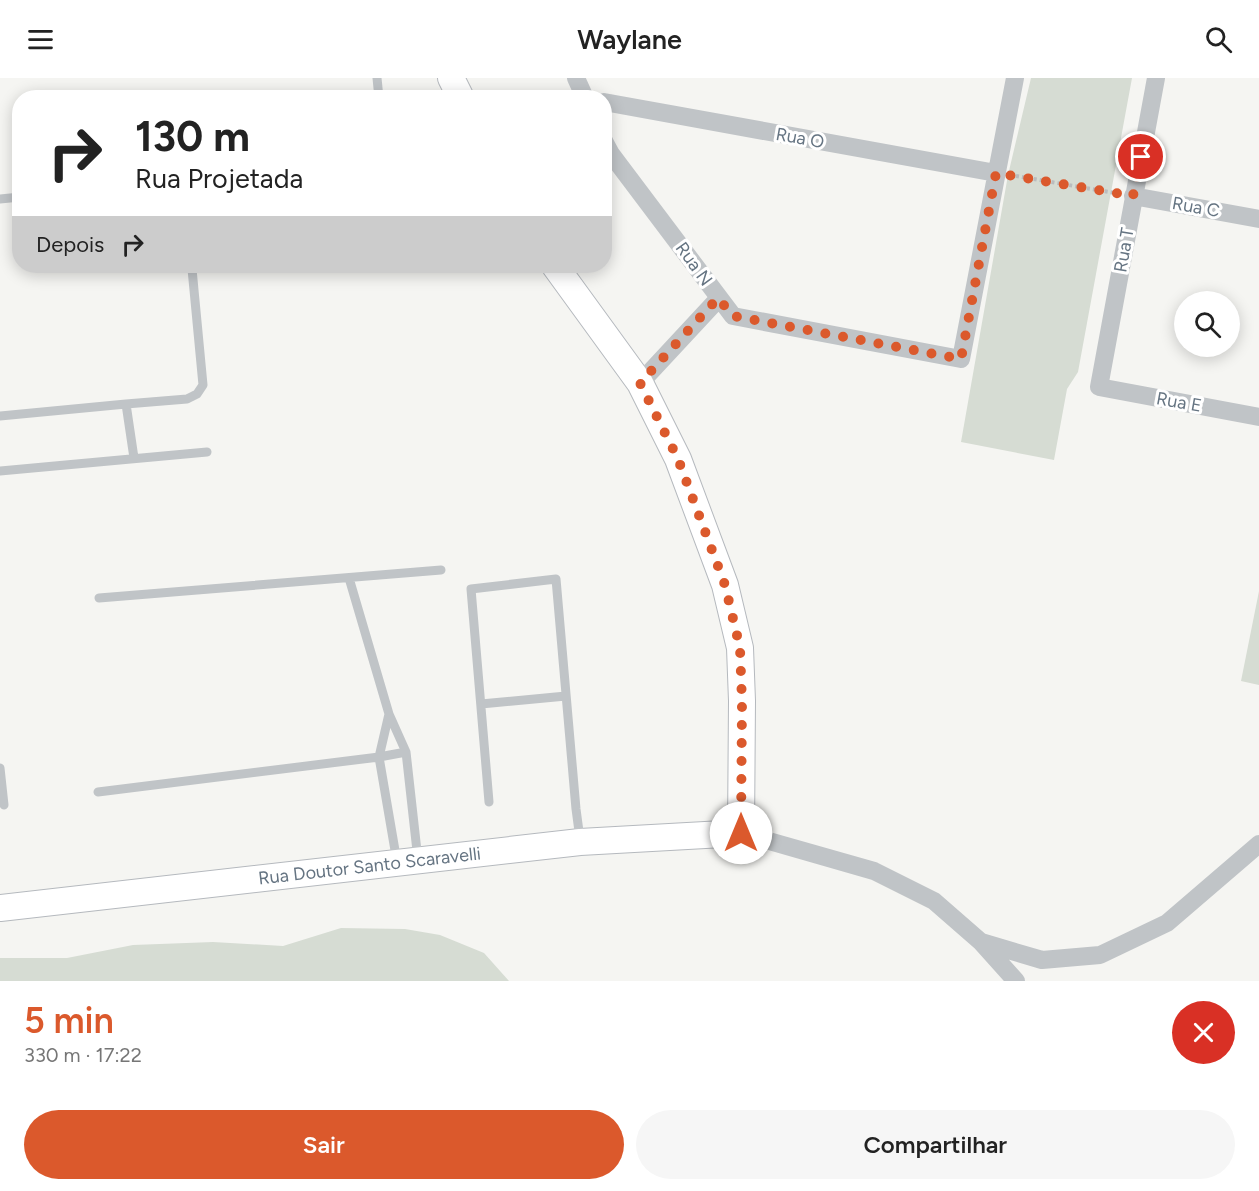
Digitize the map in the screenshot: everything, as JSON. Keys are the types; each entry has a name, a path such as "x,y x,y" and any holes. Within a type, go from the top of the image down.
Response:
{"street":[{"path":"996,173 1015,78"},
{"name":"Rua T","path":"1099,387 1156,78"},
{"name":"Rua O","path":"612,103 996,173"},
{"name":"Rua N","path":"612,157 733,316 961,359 996,173"},
{"name":"Rua C","path":"1133,196 1259,219"},
{"path":"560,273 640,383 678,459 725,585 740,648 741,833 874,871 934,901 981,942 1016,981"},
{"path":"640,383 718,298"},
{"name":"Rua E","path":"1099,387 1259,417"},
{"name":"Rua Doutor Santo Scaravelli","path":"0,908 580,842 741,833"},
{"path":"981,942 1042,960 1101,955 1167,923 1259,844"}],"lane":[{"path":"0,416 186,399 197,394 203,385 192,273"},
{"path":"126,404 134,459"},
{"path":"0,471 207,452"},
{"path":"99,598 441,570"},
{"path":"349,578 389,714 406,752 408,861"},
{"path":"489,802 471,589 556,579 580,842"},
{"path":"481,705 566,696"},
{"path":"389,714 380,758 408,861"},
{"path":"98,792 380,758 406,752"},
{"path":"0,768 4,805"}],"path":[{"path":"996,173 1133,196"}],"shaded area":[{"path":"1031,78 1132,78 1078,372 1067,389 1054,460 961,442 1008,175"},
{"path":"1259,591 1259,685 1241,681"},
{"path":"341,928 405,929 440,935 484,953 509,981 0,981 0,958 67,958 133,945 213,942 283,946"}],"route":[{"path":"741,833 740,648 725,585 678,459 640,383 718,298 733,316 961,359 996,173 1133,196 1141,157"}]}
